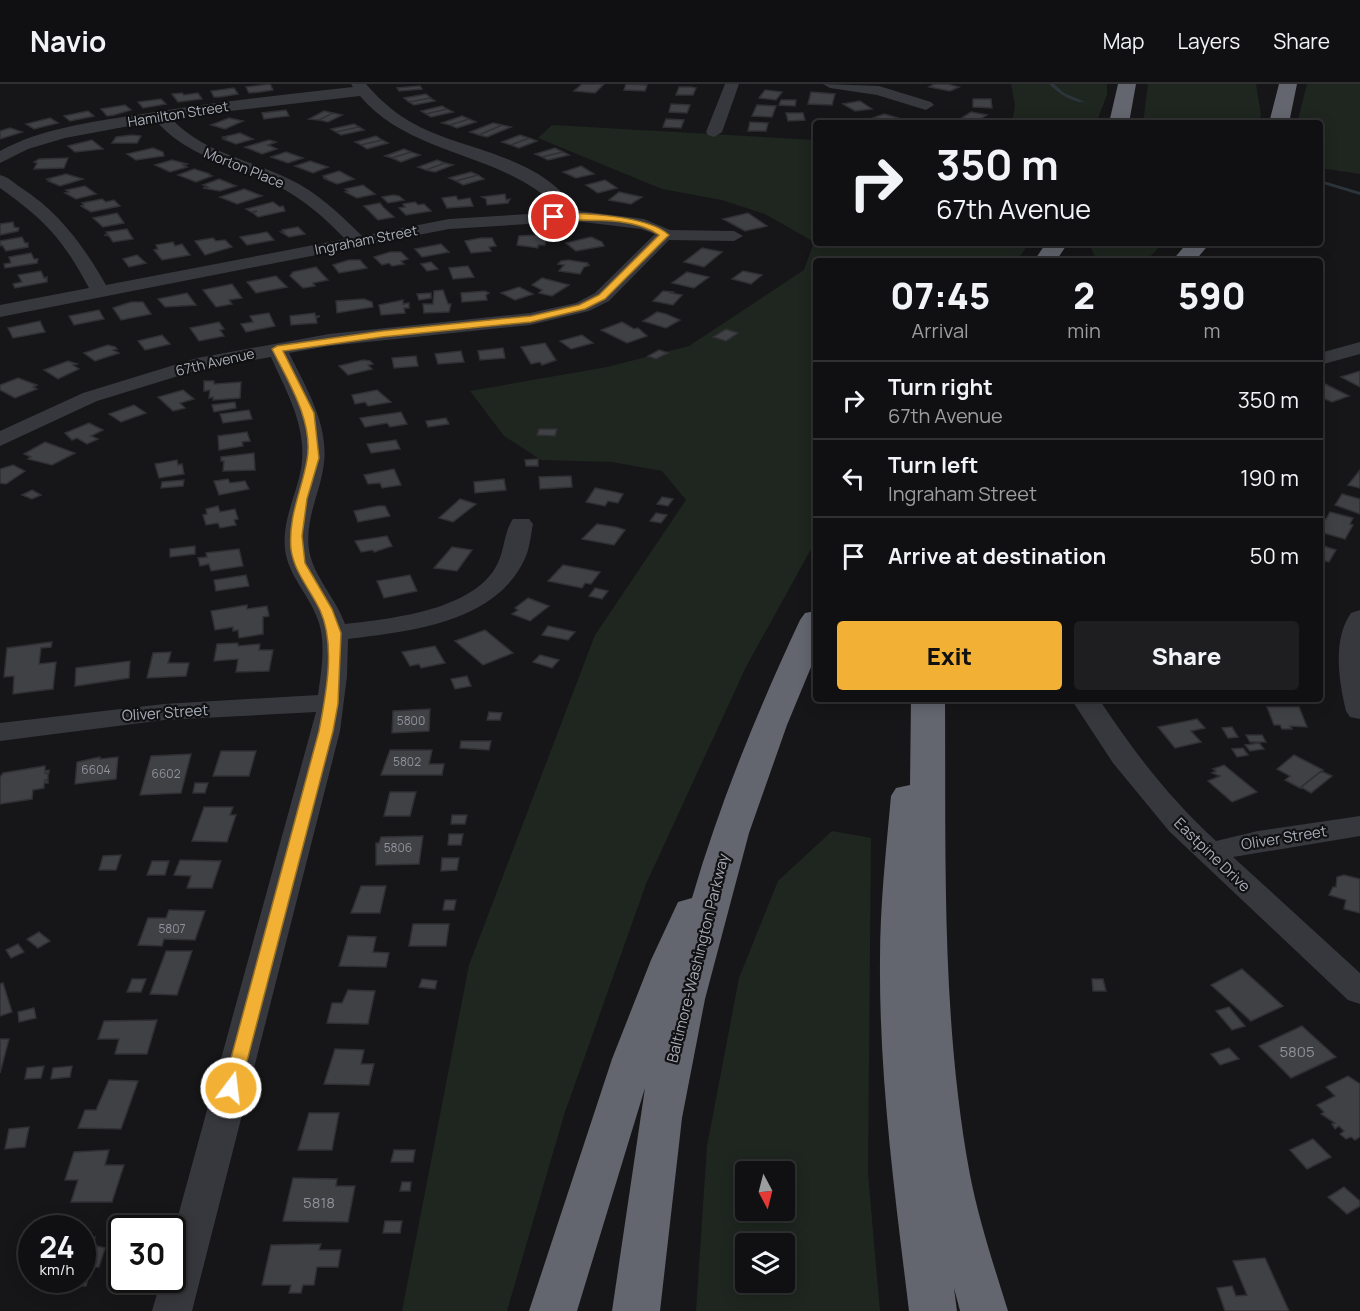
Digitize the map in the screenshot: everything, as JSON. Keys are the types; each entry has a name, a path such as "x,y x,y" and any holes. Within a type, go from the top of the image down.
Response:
{"highway":[{"path":"1120,120 1127,84"},
{"path":"1280,120 1288,84"},
{"path":"1186,258 1196,246"},
{"name":"Baltimore-Washington Parkway","path":"636,1311 672,1056 715,884 752,769 813,626"},
{"path":"926,702 911,779 902,872 900,982 910,1125 933,1311"},
{"path":"927,702 928,890 935,1048 945,1158 963,1242 984,1311"},
{"path":"553,1311 587,1198 656,992 752,769"}],"street":[{"path":"714,132 732,84"},
{"path":"830,84 879,91 926,105"},
{"path":"360,88 382,114 406,129 436,141 505,162 519,169 562,201 575,216"},
{"name":"Hamilton Street","path":"0,158 15,148 33,142 160,117 360,88"},
{"name":"Morton Place","path":"160,117 169,128 198,149 264,174 298,191 327,213 357,241"},
{"path":"0,180 32,201 54,221 77,252 100,291"},
{"name":"Ingraham Street","path":"0,311 449,224 575,216 644,224 662,231 664,235 734,236"},
{"name":"67th Avenue","path":"0,439 50,413 146,378 197,364 371,335 531,319 582,307 602,297 664,235"},
{"path":"1323,358 1360,348"},
{"path":"172,1311 326,731 331,704 334,633 326,609 299,563 297,522 301,499 311,471 314,446 309,413 277,349"},
{"path":"334,633 410,622 462,606 485,593 501,577 514,557 521,524"},
{"path":"1360,618 1353,640 1352,668 1360,711"},
{"name":"Eastpine Drive","path":"1087,702 1099,723 1154,795 1209,853 1360,992"},
{"name":"Oliver Street","path":"0,732 164,712 331,704"},
{"name":"Oliver Street","path":"1209,853 1258,841 1360,826"}],"shaded area":[{"path":"1011,84 1107,84 1107,95 1097,120 1012,120 1015,105"},
{"path":"1148,84 1256,84 1261,115 1259,120 1143,120"},
{"path":"1307,84 1360,84 1360,174 1323,168 1323,120 1298,120"},
{"path":"552,125 813,140 813,241 765,214 722,200 662,189 538,138"},
{"path":"813,245 1027,246 1019,258 813,258 813,545 746,667 646,884 564,1115 507,1311 402,1311 469,965 595,635 686,500 662,471 612,462 541,460 504,436 470,391 607,367 689,346 804,270"},
{"path":"1090,246 1160,246 1149,258 1095,257"},
{"path":"832,831 871,838 868,1174 880,1311 696,1311 707,1146 739,978 778,881"}],"building":[{"path":"270,84 273,90 249,93 246,87"},
{"path":"582,84 604,84 595,93 574,91"},
{"path":"626,84 647,85 645,91 624,90"},
{"path":"934,84 959,87 950,91 929,87"},
{"path":"420,86 422,89 399,91 397,88"},
{"path":"679,87 696,88 693,95 676,95"},
{"path":"234,88 238,94 214,97 211,91"},
{"path":"765,90 782,92 776,100 759,98"},
{"path":"811,92 835,94 832,105 808,104"},
{"path":"182,93 184,95 198,93 202,99 178,102 172,94"},
{"path":"426,94 431,98 409,102 404,98"},
{"path":"430,98 435,101 414,105 409,102"},
{"path":"161,99 166,104 143,108 138,102"},
{"path":"973,99 991,99 992,108 973,107"},
{"path":"781,100 796,100 795,106 779,105"},
{"path":"860,101 872,109 855,111 843,104"},
{"path":"671,104 690,105 687,113 669,112"},
{"path":"125,105 131,110 114,115 107,116 101,109"},
{"path":"757,105 776,106 772,117 752,116"},
{"path":"442,106 447,109 426,114 421,111"},
{"path":"447,109 453,112 431,117 426,114"},
{"path":"286,110 289,116 264,119 262,113"},
{"path":"88,111 94,116 70,121 64,116"},
{"path":"324,111 333,113 319,120 309,119"},
{"path":"971,112 987,115 979,120 960,119"},
{"path":"333,113 342,115 328,122 319,120"},
{"path":"786,113 803,113 805,120 788,121"},
{"path":"884,114 905,120 879,120 873,118"},
{"path":"462,116 469,119 450,125 442,123"},
{"path":"50,118 58,123 34,129 26,124"},
{"path":"229,118 243,121 225,129 211,125"},
{"path":"469,119 476,122 457,128 450,125"},
{"path":"666,119 684,120 681,128 663,127"},
{"path":"750,122 768,123 766,131 748,131"},
{"path":"493,123 502,125 479,135 470,132"},
{"path":"354,124 359,127 336,132 331,129"},
{"path":"502,125 511,127 487,137 479,135"},
{"path":"359,127 364,130 341,135 336,132"},
{"path":"10,128 22,132 0,139 0,131"},
{"path":"240,133 253,139 236,144 223,139 226,138 223,137"},
{"path":"520,135 529,138 511,145 502,142"},
{"path":"141,136 137,143 112,143 116,137"},
{"path":"376,136 382,140 361,145 355,142"},
{"path":"529,138 537,141 519,148 511,145"},
{"path":"92,140 103,149 75,152 68,146"},
{"path":"269,140 276,142 268,145 277,149 262,154 245,147"},
{"path":"382,140 388,143 367,149 361,145"},
{"path":"153,148 163,152 164,156 136,160 127,154"},
{"path":"555,148 563,152 542,157 535,154"},
{"path":"404,149 411,152 392,158 385,156"},
{"path":"286,152 303,158 288,163 271,157"},
{"path":"411,152 420,155 401,162 392,158"},
{"path":"563,152 569,155 548,160 542,157"},
{"path":"68,158 64,168 34,169 37,163 34,162 39,159"},
{"path":"172,160 187,164 183,165 187,167 170,172 155,165"},
{"path":"437,160 445,163 426,170 418,167"},
{"path":"310,161 328,167 313,173 295,166"},
{"path":"445,163 453,165 435,172 426,170"},
{"path":"581,166 594,174 576,178 563,172"},
{"path":"194,169 212,176 196,182 178,175"},
{"path":"339,171 354,179 337,184 323,178 326,178 323,176"},
{"path":"471,172 478,175 456,181 449,178"},
{"path":"66,174 83,179 60,186 47,179"},
{"path":"478,175 484,179 463,185 456,181"},
{"path":"219,179 236,186 220,191 203,188 208,187 203,185"},
{"path":"605,180 617,188 598,193 586,185"},
{"path":"363,185 375,194 357,198 345,192 348,191 345,189"},
{"path":"85,186 96,194 76,199 65,193 69,192 66,190"},
{"path":"244,189 262,196 237,204 220,197"},
{"path":"619,192 642,197 631,204 609,200"},
{"path":"505,194 506,200 510,199 508,203 487,205 486,199 482,197"},
{"path":"393,195 404,200 388,203 382,197"},
{"path":"456,196 458,200 470,198 473,206 447,208 442,198"},
{"path":"102,199 106,202 114,200 120,206 91,212 81,206 84,205 82,203"},
{"path":"273,202 280,207 283,206 285,211 258,217 253,213 257,211 251,212 246,209"},
{"path":"415,202 418,205 424,204 431,211 406,215 399,208 405,207 403,204"},
{"path":"380,203 394,217 378,220 364,206"},
{"path":"117,213 124,223 103,227 93,218"},
{"path":"748,213 767,226 745,231 723,219"},
{"path":"13,222 14,227 19,228 18,231 0,235 0,224"},
{"path":"298,227 305,234 289,237 281,232 284,232 282,230"},
{"path":"127,229 133,239 113,242 109,236 104,235 108,235 106,232"},
{"path":"267,232 274,240 247,245 240,237"},
{"path":"519,236 547,237 545,245 538,245 538,248 517,245"},
{"path":"22,237 25,243 28,243 28,247 6,251 2,245 0,246 0,241"},
{"path":"591,237 602,242 604,246 576,251 566,243"},
{"path":"213,238 216,241 225,240 232,247 205,255 195,241"},
{"path":"492,238 496,246 489,247 491,251 471,253 465,241"},
{"path":"173,242 175,246 182,244 190,255 162,260 154,250 158,249 156,245"},
{"path":"441,244 449,252 422,257 415,249"},
{"path":"702,248 722,252 704,267 684,262"},
{"path":"390,252 401,252 408,259 401,261 404,264 392,266 389,263 382,265 374,257"},
{"path":"31,253 34,259 38,259 37,263 5,268 4,264 11,263 9,257"},
{"path":"137,255 146,263 129,267 123,259"},
{"path":"349,260 360,260 367,268 339,273 333,265"},
{"path":"568,260 590,265 584,267 580,274 559,271 564,265 558,264"},
{"path":"431,262 438,269 427,271 421,264"},
{"path":"468,266 474,277 453,279 449,268"},
{"path":"316,267 328,280 303,288 290,276 293,272"},
{"path":"41,271 44,278 47,277 47,282 15,288 13,284 22,282 18,275"},
{"path":"743,271 762,275 751,284 732,279"},
{"path":"687,272 709,277 694,288 672,283"},
{"path":"276,276 287,287 256,293 247,282"},
{"path":"542,278 569,285 552,296 539,293 542,290 532,285"},
{"path":"232,284 242,298 229,300 232,304 216,307 203,290"},
{"path":"519,287 533,294 515,300 501,293"},
{"path":"443,290 448,304 451,304 449,312 424,313 423,304 433,304 434,291"},
{"path":"485,291 489,293 486,295 487,300 462,302 461,293"},
{"path":"663,291 682,295 673,305 653,301"},
{"path":"187,293 196,305 165,307 158,299"},
{"path":"431,293 431,298 419,300 417,294"},
{"path":"364,299 372,302 373,307 337,313 336,301"},
{"path":"403,300 403,304 409,303 409,308 404,308 405,313 381,315 379,305"},
{"path":"131,302 143,302 151,314 121,320 113,308"},
{"path":"99,310 104,319 74,325 69,316"},
{"path":"657,312 680,320 666,328 643,321"},
{"path":"269,313 275,326 246,332 241,324 253,322 250,316"},
{"path":"315,313 315,316 320,316 316,318 317,323 291,325 290,316"},
{"path":"40,321 45,332 13,338 8,328"},
{"path":"219,322 224,329 220,330 224,336 199,341 190,328"},
{"path":"622,322 634,329 638,328 647,336 627,343 601,330"},
{"path":"726,329 738,333 726,341 713,337"},
{"path":"162,335 170,344 145,350 138,341"},
{"path":"582,335 593,343 571,349 560,341"},
{"path":"545,343 556,360 542,365 540,362 531,364 521,347"},
{"path":"108,345 115,347 117,349 113,350 119,353 95,361 84,353"},
{"path":"503,348 505,358 480,360 478,351"},
{"path":"659,350 668,353 656,359 648,356"},
{"path":"461,351 464,362 438,364 435,354"},
{"path":"416,356 418,366 394,368 392,358"},
{"path":"363,360 373,364 368,365 372,369 348,375 339,366"},
{"path":"68,361 77,364 73,365 79,369 58,379 44,370"},
{"path":"1360,371 1360,387 1341,377"},
{"path":"18,378 37,385 33,387 37,389 15,398 0,390 0,385"},
{"path":"204,381 214,381 214,384 241,382 240,398 213,400 213,397 209,398 210,390 204,391"},
{"path":"1323,385 1349,396 1332,402 1323,398"},
{"path":"183,390 194,399 180,403 185,408 173,411 158,397"},
{"path":"377,390 391,402 368,406 365,402 355,404 352,395"},
{"path":"235,402 236,408 214,412 212,405"},
{"path":"134,405 146,413 121,422 109,414"},
{"path":"249,410 252,419 223,423 220,414"},
{"path":"401,412 407,424 390,427 387,423 365,427 360,418"},
{"path":"446,418 449,424 428,427 426,421"},
{"path":"89,423 103,430 91,436 98,439 87,444 77,438 72,440 65,433"},
{"path":"539,429 557,429 555,436 537,435"},
{"path":"247,432 250,441 242,442 243,446 219,450 218,436"},
{"path":"396,440 400,449 371,453 367,444"},
{"path":"45,442 75,453 52,465 28,459 31,457 24,454"},
{"path":"254,453 255,470 223,471 224,461 221,461 221,457"},
{"path":"538,459 538,466 526,466 525,460"},
{"path":"177,460 178,465 182,464 184,474 159,478 155,464"},
{"path":"13,465 25,471 6,484 0,483 0,469"},
{"path":"394,469 401,485 382,488 380,483 368,484 364,475"},
{"path":"1360,470 1360,488 1348,485"},
{"path":"571,476 572,487 540,489 539,477"},
{"path":"228,479 230,483 245,481 249,489 219,495 214,481"},
{"path":"504,479 506,490 475,493 474,482"},
{"path":"184,480 183,486 161,488 162,482"},
{"path":"595,488 623,494 618,503 608,501 605,506 586,502"},
{"path":"32,490 41,495 32,499 22,495"},
{"path":"1342,494 1360,499 1360,514 1335,505"},
{"path":"662,497 673,499 668,506 657,504"},
{"path":"460,499 476,504 453,522 439,518"},
{"path":"218,506 220,512 235,509 238,519 234,520 236,525 220,528 218,523 206,525 203,515 207,514 206,509"},
{"path":"385,506 390,516 358,522 354,511"},
{"path":"1330,512 1353,518 1350,524 1353,525 1345,539 1323,533 1323,518 1326,519"},
{"path":"656,513 667,515 661,523 650,521"},
{"path":"597,524 625,530 614,545 582,539"},
{"path":"387,536 392,546 374,552 373,550 361,552 355,541"},
{"path":"195,546 195,554 170,557 170,549"},
{"path":"1323,546 1336,550 1329,562 1323,561"},
{"path":"452,547 472,550 457,571 434,568"},
{"path":"239,549 243,566 211,571 209,564 200,566 198,558 207,557 206,553"},
{"path":"563,565 600,572 591,584 585,583 582,588 548,581"},
{"path":"246,575 249,586 216,591 214,580"},
{"path":"410,575 417,591 384,598 377,581"},
{"path":"595,588 608,591 602,599 589,596"},
{"path":"528,598 549,606 530,621 512,614 518,610 515,608"},
{"path":"247,605 247,609 267,606 269,616 263,617 263,634 239,638 238,630 233,631 233,627 215,630 211,611"},
{"path":"548,626 575,632 568,640 542,635"},
{"path":"485,630 513,653 483,665 455,641"},
{"path":"52,642 51,647 41,648 39,664 56,662 53,689 13,694 14,676 4,677 7,648"},
{"path":"238,643 238,646 260,644 259,650 273,650 269,671 236,672 238,659 214,661 217,644"},
{"path":"435,646 445,663 421,668 419,664 410,666 402,652"},
{"path":"171,652 168,663 189,663 186,676 147,678 153,653"},
{"path":"540,655 559,660 552,668 533,662"},
{"path":"130,661 129,678 75,686 76,668"},
{"path":"467,676 471,686 455,689 451,679"},
{"path":"1267,707 1299,707 1307,727 1290,726 1292,729 1282,729 1280,725 1274,725"},
{"path":"430,709 429,731 392,733 393,711"},
{"path":"489,712 502,713 500,720 487,720"},
{"path":"1197,719 1205,728 1191,731 1201,742 1175,748 1158,727"},
{"path":"1232,727 1238,737 1228,738 1222,728"},
{"path":"1246,735 1262,735 1266,742 1250,742"},
{"path":"461,741 491,741 489,750 460,748"},
{"path":"1259,743 1264,749 1250,751 1245,745"},
{"path":"1243,748 1248,755 1237,757 1232,749"},
{"path":"390,750 432,750 429,764 444,764 442,775 381,775"},
{"path":"221,751 256,751 249,776 213,776"},
{"path":"191,754 181,793 140,795 151,756"},
{"path":"1294,755 1323,770 1300,788 1285,780 1290,776 1277,769"},
{"path":"100,757 100,759 118,757 116,779 75,784 77,762"},
{"path":"1224,765 1257,792 1232,802 1208,781 1220,776 1212,773 1216,771 1213,769"},
{"path":"45,766 45,771 49,770 49,773 44,773 48,774 48,779 44,781 48,780 48,783 44,783 44,788 33,790 32,799 0,804 0,777 3,773"},
{"path":"1321,771 1332,776 1311,793 1301,787"},
{"path":"195,783 208,783 205,793 193,793"},
{"path":"390,792 416,792 410,816 384,816"},
{"path":"204,807 233,807 230,815 236,815 227,842 192,841"},
{"path":"452,815 467,815 465,824 451,824"},
{"path":"449,834 463,834 461,845 448,845"},
{"path":"423,836 419,864 376,865 376,843 379,843 381,837"},
{"path":"121,855 116,870 99,870 103,856"},
{"path":"442,858 459,858 457,870 441,871"},
{"path":"180,860 221,861 212,888 187,888 191,876 174,875"},
{"path":"152,861 169,861 165,875 147,875"},
{"path":"1344,875 1360,879 1360,913 1344,909 1346,900 1329,895 1333,887 1336,887 1337,877"},
{"path":"361,886 386,886 380,913 351,913"},
{"path":"445,900 456,900 454,910 443,910"},
{"path":"169,910 205,911 195,940 164,939 162,946 138,945 148,918 166,918"},
{"path":"413,924 449,924 446,946 409,946"},
{"path":"39,932 50,941 38,948 27,939"},
{"path":"348,936 376,937 373,952 389,953 386,967 339,966"},
{"path":"18,944 24,952 11,958 6,950"},
{"path":"166,951 192,951 177,995 150,994"},
{"path":"1242,969 1283,1006 1251,1021 1211,985"},
{"path":"132,979 146,979 141,992 127,992"},
{"path":"422,979 437,981 435,989 419,987"},
{"path":"1092,979 1103,979 1106,991 1093,991"},
{"path":"3,983 12,1012 0,1016 0,984"},
{"path":"348,990 375,991 368,1024 327,1023 332,1003 342,1003"},
{"path":"1229,1007 1245,1026 1232,1030 1216,1011"},
{"path":"34,1008 36,1018 19,1022 18,1012"},
{"path":"157,1020 147,1054 115,1054 119,1039 98,1039 104,1021"},
{"path":"1302,1026 1336,1057 1291,1078 1259,1046"},
{"path":"0,1039 9,1039 0,1073"},
{"path":"1229,1048 1239,1059 1220,1065 1211,1054"},
{"path":"335,1049 364,1050 361,1064 374,1064 369,1085 324,1084"},
{"path":"44,1066 41,1078 25,1079 27,1068"},
{"path":"72,1066 70,1077 51,1079 53,1068"},
{"path":"1348,1076 1360,1084 1360,1137 1355,1140 1351,1137 1346,1139 1340,1134 1344,1131 1339,1126 1335,1129 1332,1124 1335,1123 1321,1114 1324,1112 1317,1105 1335,1096 1326,1087"},
{"path":"109,1080 138,1081 121,1129 78,1128 85,1110 96,1110"},
{"path":"309,1113 339,1113 332,1150 298,1150"},
{"path":"29,1127 25,1147 5,1149 9,1129"},
{"path":"1313,1139 1331,1157 1307,1169 1290,1150"},
{"path":"109,1150 105,1165 124,1165 112,1202 71,1202 78,1180 65,1180 74,1152"},
{"path":"394,1150 415,1150 413,1162 391,1162"},
{"path":"293,1178 337,1179 336,1186 355,1186 348,1222 283,1221"},
{"path":"402,1182 411,1182 410,1191 400,1191"},
{"path":"1344,1187 1360,1201 1360,1206 1347,1214 1328,1197"},
{"path":"385,1221 402,1221 400,1233 383,1233"},
{"path":"321,1244 319,1250 341,1250 338,1267 317,1267 314,1285 303,1285 301,1293 289,1293 291,1285 262,1285 271,1245"},
{"path":"96,1246 105,1248 99,1267 96,1267"},
{"path":"1265,1258 1289,1311 1225,1311 1217,1288 1232,1286 1236,1296 1247,1295 1233,1261"}],"waterway":[{"path":"1051,84 1063,94 1083,102"},
{"path":"1323,182 1360,194"}],"route":[{"path":"231,1088 326,731 331,704 334,633 332,622 299,563 296,536 301,499 313,458 314,446 309,413 277,349 329,340 531,319 582,307 602,297 664,235 662,231 653,227 627,221 575,216 554,217"}]}
